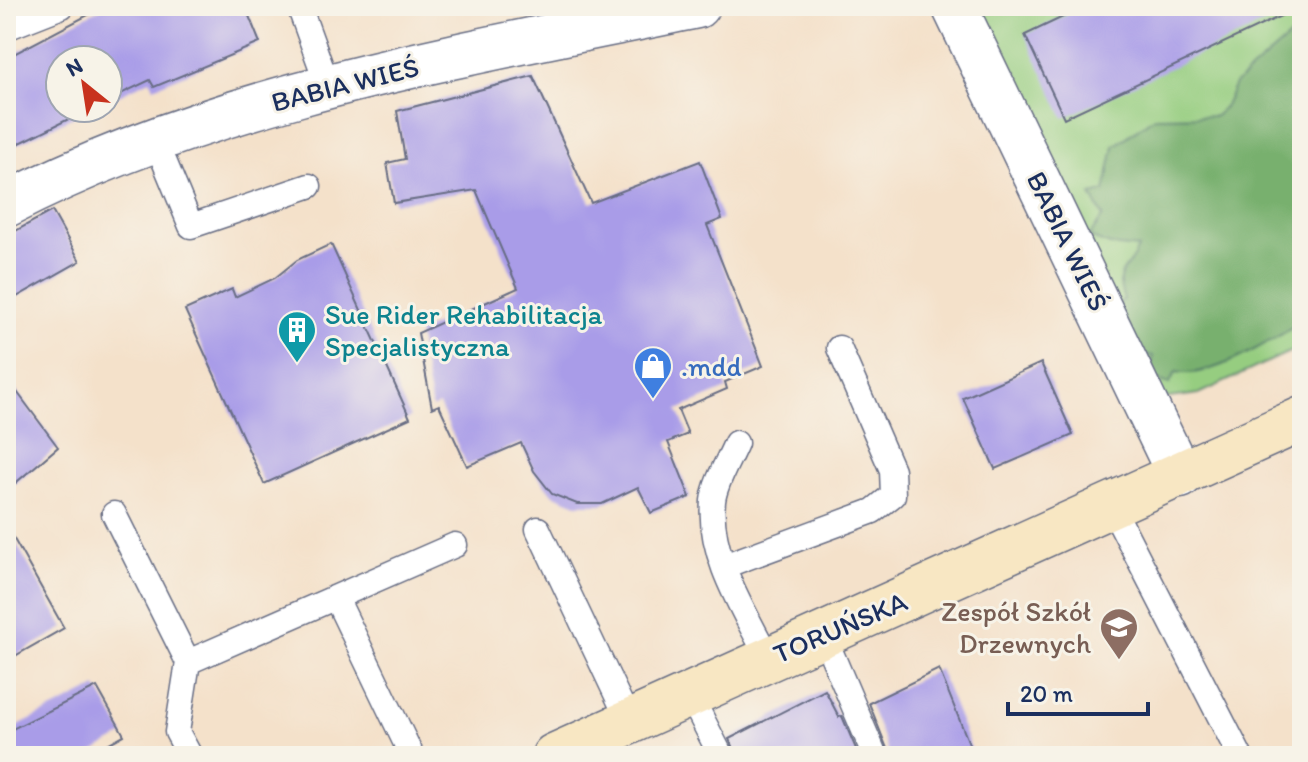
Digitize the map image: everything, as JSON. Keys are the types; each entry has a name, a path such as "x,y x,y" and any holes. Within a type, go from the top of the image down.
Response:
{"street":[{"name":"BABIA WIEŚ","path":"6,205 62,176 155,139 328,86 697,6"},
{"name":"BABIA WIEŚ","path":"954,6 1180,476"},
{"name":"TORUŃSKA","path":"554,756 1302,419"}],"lane":[{"path":"6,28 62,6"},
{"path":"299,6 328,86"},
{"path":"155,139 191,226 309,186"},
{"path":"724,566 873,511 893,495 892,470 839,348"},
{"path":"736,443 713,497 713,529 724,566 768,658"},
{"path":"1112,507 1240,756"},
{"path":"114,514 188,662 177,732 190,756"},
{"path":"538,529 629,721"},
{"path":"188,662 455,545"},
{"path":"336,598 412,756"},
{"path":"823,634 875,756"},
{"path":"689,693 721,756"}],"green space":[{"path":"954,6 1302,6 1302,346 1199,394 1146,401"},
{"path":"1302,26 1302,322 1224,364 1190,373 1176,372 1169,384 1150,377 1153,356 1134,354 1111,310 1124,299 1121,276 1138,248 1110,245 1089,237 1103,216 1091,195 1105,192 1114,146 1154,117 1216,116 1225,106 1235,84"}],"building":[{"path":"105,6 245,6 260,43 154,87 150,80 124,92 124,44 44,44 44,124 59,124 6,150 6,58"},
{"path":"1086,6 1302,6 1064,118 1025,35"},
{"path":"533,76 591,203 700,161 722,219 707,225 763,366 725,382 727,389 678,410 688,434 668,442 690,497 651,513 638,487 602,504 577,504 552,494 534,471 521,443 467,466 439,405 432,408 418,333 518,288 476,190 394,203 387,163 405,159 397,111"},
{"path":"52,211 80,261 6,303 6,236"},
{"name":"Sue Rider Rehabilitacja Specjalistyczna","path":"331,244 410,418 264,484 185,310 232,289 235,297 275,278 297,260"},
{"path":"1041,363 1073,435 995,469 963,398"},
{"path":"6,377 58,447 6,491"},
{"path":"6,525 64,628 6,661"},
{"path":"939,669 974,756 890,756 869,703"},
{"path":"97,687 124,735 86,756 6,756 6,732"},
{"path":"825,690 839,717 842,716 859,756 736,756 729,739"}],"place":[{"name":"Sue Rider Rehabilitacja Specjalistyczna","path":"297,364"},
{"name":".mdd","path":"653,400"},
{"name":"Zespół Szkół Drzewnych","path":"1119,661"}]}
